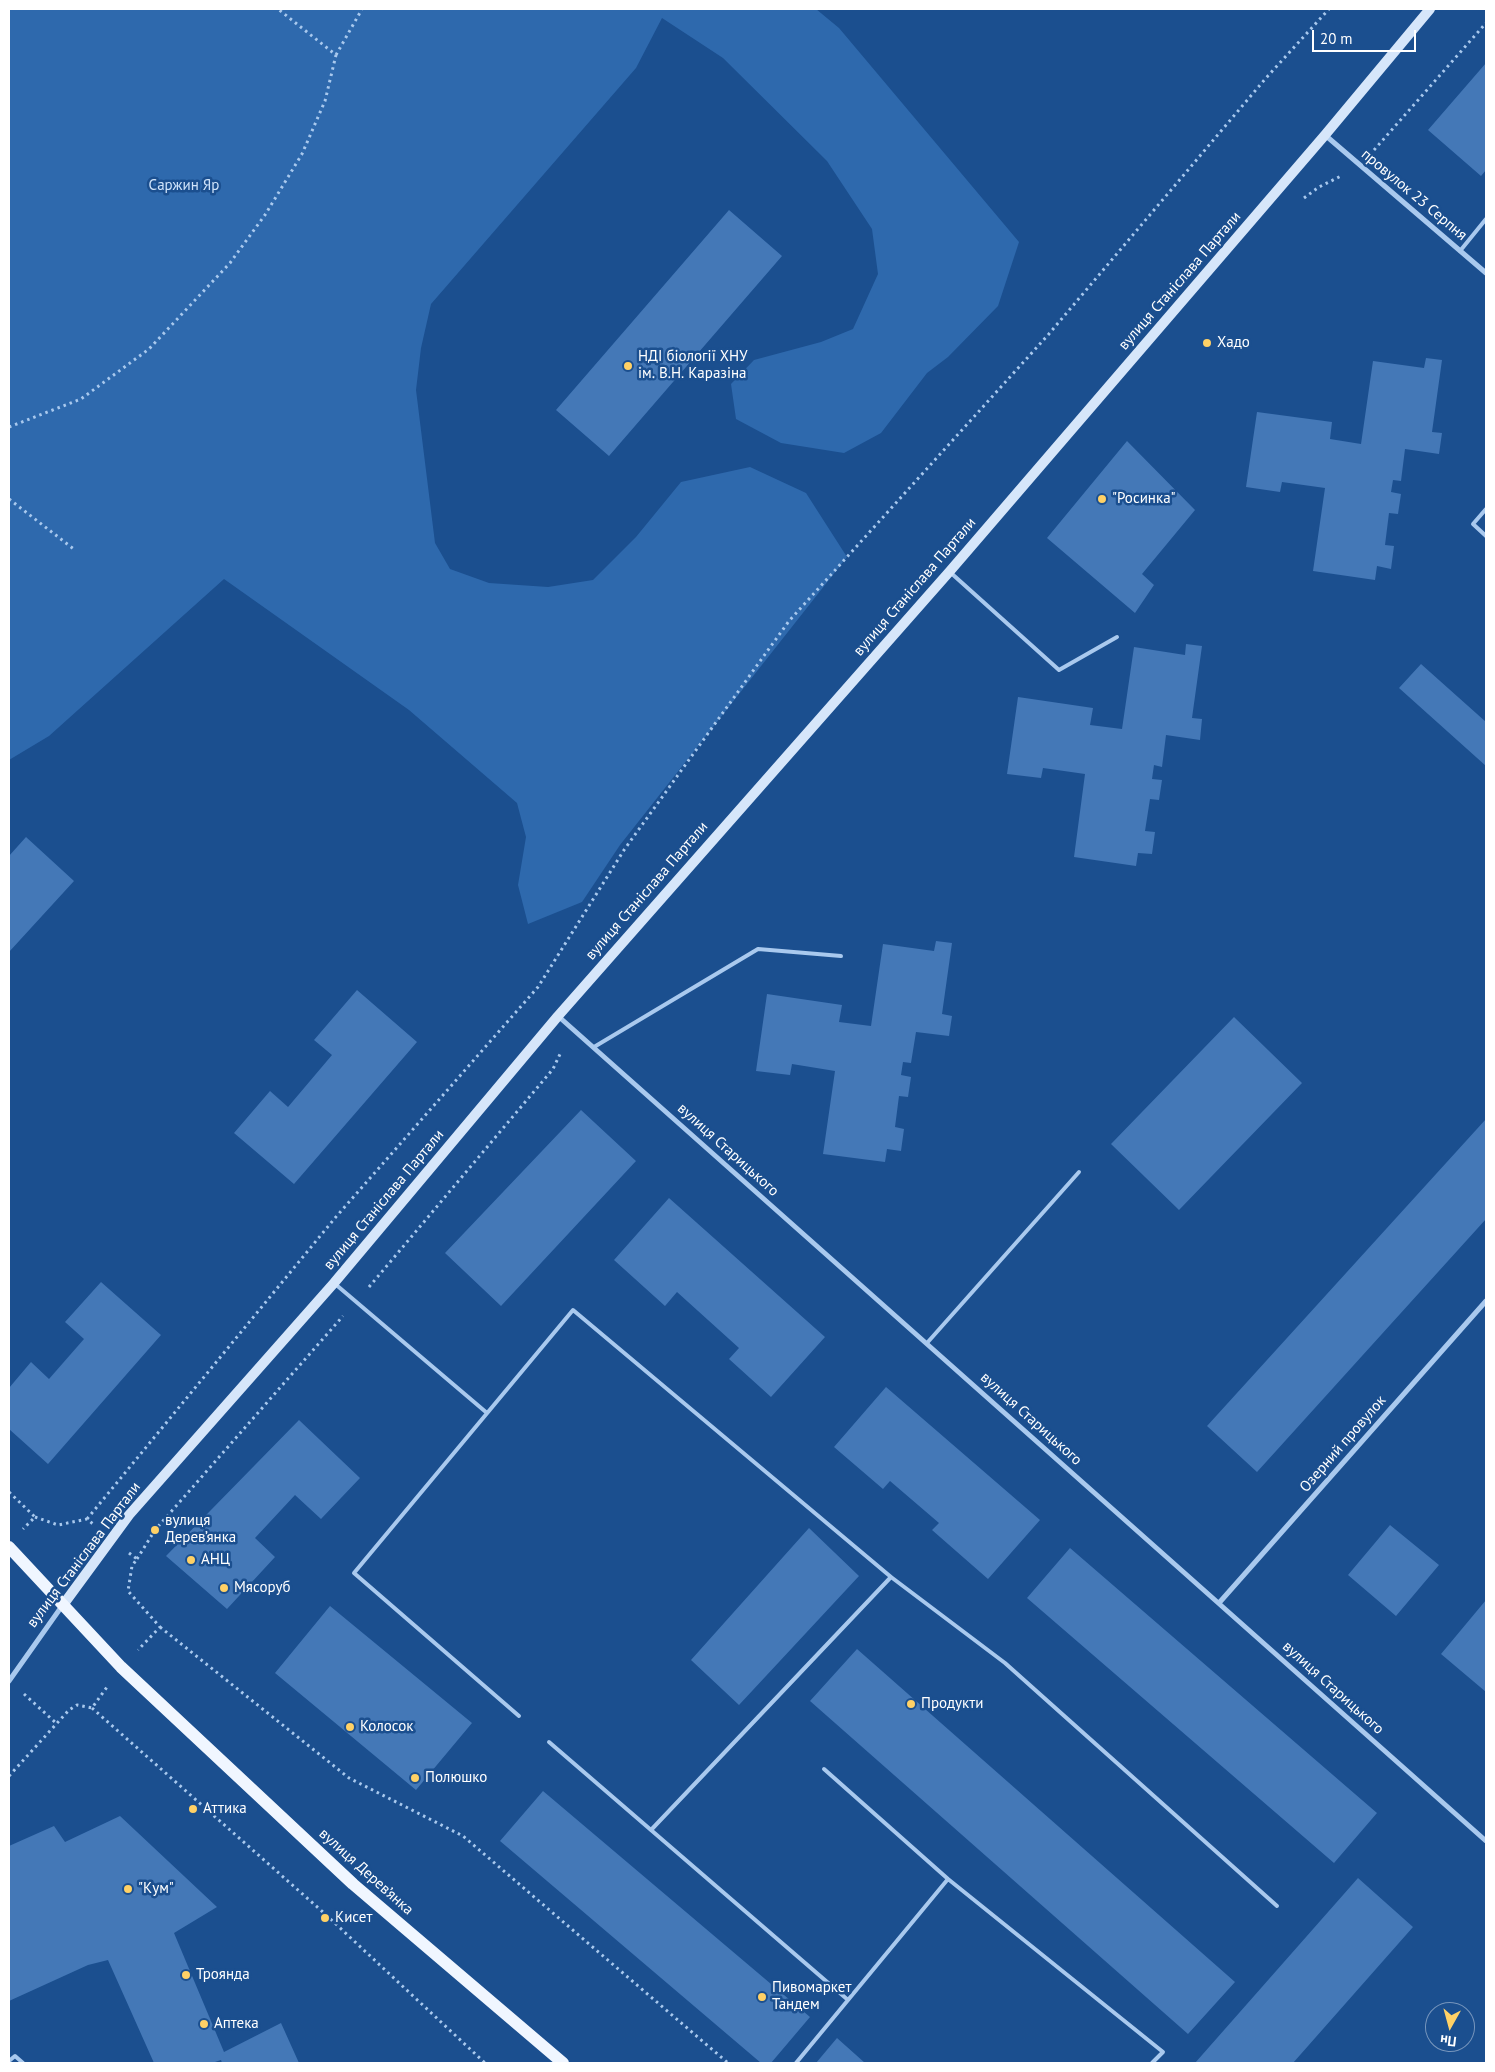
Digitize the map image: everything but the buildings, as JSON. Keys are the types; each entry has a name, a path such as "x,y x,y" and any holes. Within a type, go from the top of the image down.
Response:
{"main road":[{"name":"вулиця Дерев’янка","path":"9,1547 121,1668 353,1884 563,2063"}],"street":[{"name":"вулиця Станіслава Партали","path":"9,1680 130,1516 334,1284 558,1016 950,571 1325,135 1430,9"},
{"name":"провулок 23 Серпня","path":"1325,135 1486,273"},
{"name":"вулиця Старицького","path":"558,1016 594,1046 1486,1842"},
{"name":"Озерний провулок","path":"1219,1603 1486,1301"}],"lane":[{"path":"1460,251 1486,219"},
{"path":"1486,509 1473,524 1486,536"},
{"path":"950,571 1059,670 1117,638"},
{"path":"594,1046 758,949 841,956"},
{"path":"927,1343 1079,1172"},
{"path":"334,1284 487,1413"},
{"path":"519,1716 354,1573 572,1310 891,1577 1005,1663 1277,1906"},
{"path":"651,1830 891,1577"},
{"path":"549,1742 848,2000"},
{"path":"824,1769 948,1879 1163,2052 1152,2063"},
{"path":"796,2063 948,1879"},
{"path":"9,2061 15,2056 23,2063"}],"path":[{"path":"278,9 336,55"},
{"path":"9,426 81,399 148,348 230,263 266,215 302,154 325,101 336,55 362,9"},
{"path":"9,1492 35,1517 58,1525 87,1519 335,1218 538,987 624,850 789,621 1048,335 1259,86 1329,9"},
{"path":"9,499 75,550"},
{"path":"22,1530 35,1517"},
{"path":"87,1519 137,1559 132,1566 128,1591 160,1627 349,1778 463,1836 728,2063"},
{"path":"92,1708 121,1668 160,1627"},
{"path":"9,1680 56,1723"},
{"path":"9,1776 56,1723 77,1705 92,1708 324,1913 485,2063"}],"green space":[{"name":"Саржин Яр","path":"9,9 816,9 839,28 1019,242 998,306 948,357 927,373 881,433 844,453 781,443 736,419 731,384 754,360 821,342 853,329 878,274 872,229 827,161 723,58 662,18 636,68 431,304 421,348 416,390 435,543 450,569 489,583 548,587 593,580 636,537 681,482 750,467 806,493 847,557 620,845 582,902 528,924 518,885 526,837 517,803 409,710 224,579 49,736 9,760"}],"place":[{"name":"Хадо","path":"1207,343"},
{"name":"НДІ біології ХНУ ім. В.Н. Каразіна","path":"628,366"},
{"name":"\"Росинка\"","path":"1102,499"},
{"name":"вулиця Дерев’янка","path":"155,1530"},
{"name":"АНЦ","path":"191,1560"},
{"name":"Мясоруб","path":"224,1588"},
{"name":"Продукти","path":"911,1704"},
{"name":"Колосок","path":"350,1727"},
{"name":"Полюшко","path":"415,1778"},
{"name":"Аттика","path":"193,1809"},
{"name":"\"Кум\"","path":"128,1889"},
{"name":"Кисет","path":"325,1918"},
{"name":"Троянда","path":"186,1975"},
{"name":"Пивомаркет Тандем","path":"762,1997"},
{"name":"Аптека","path":"204,2024"}]}
